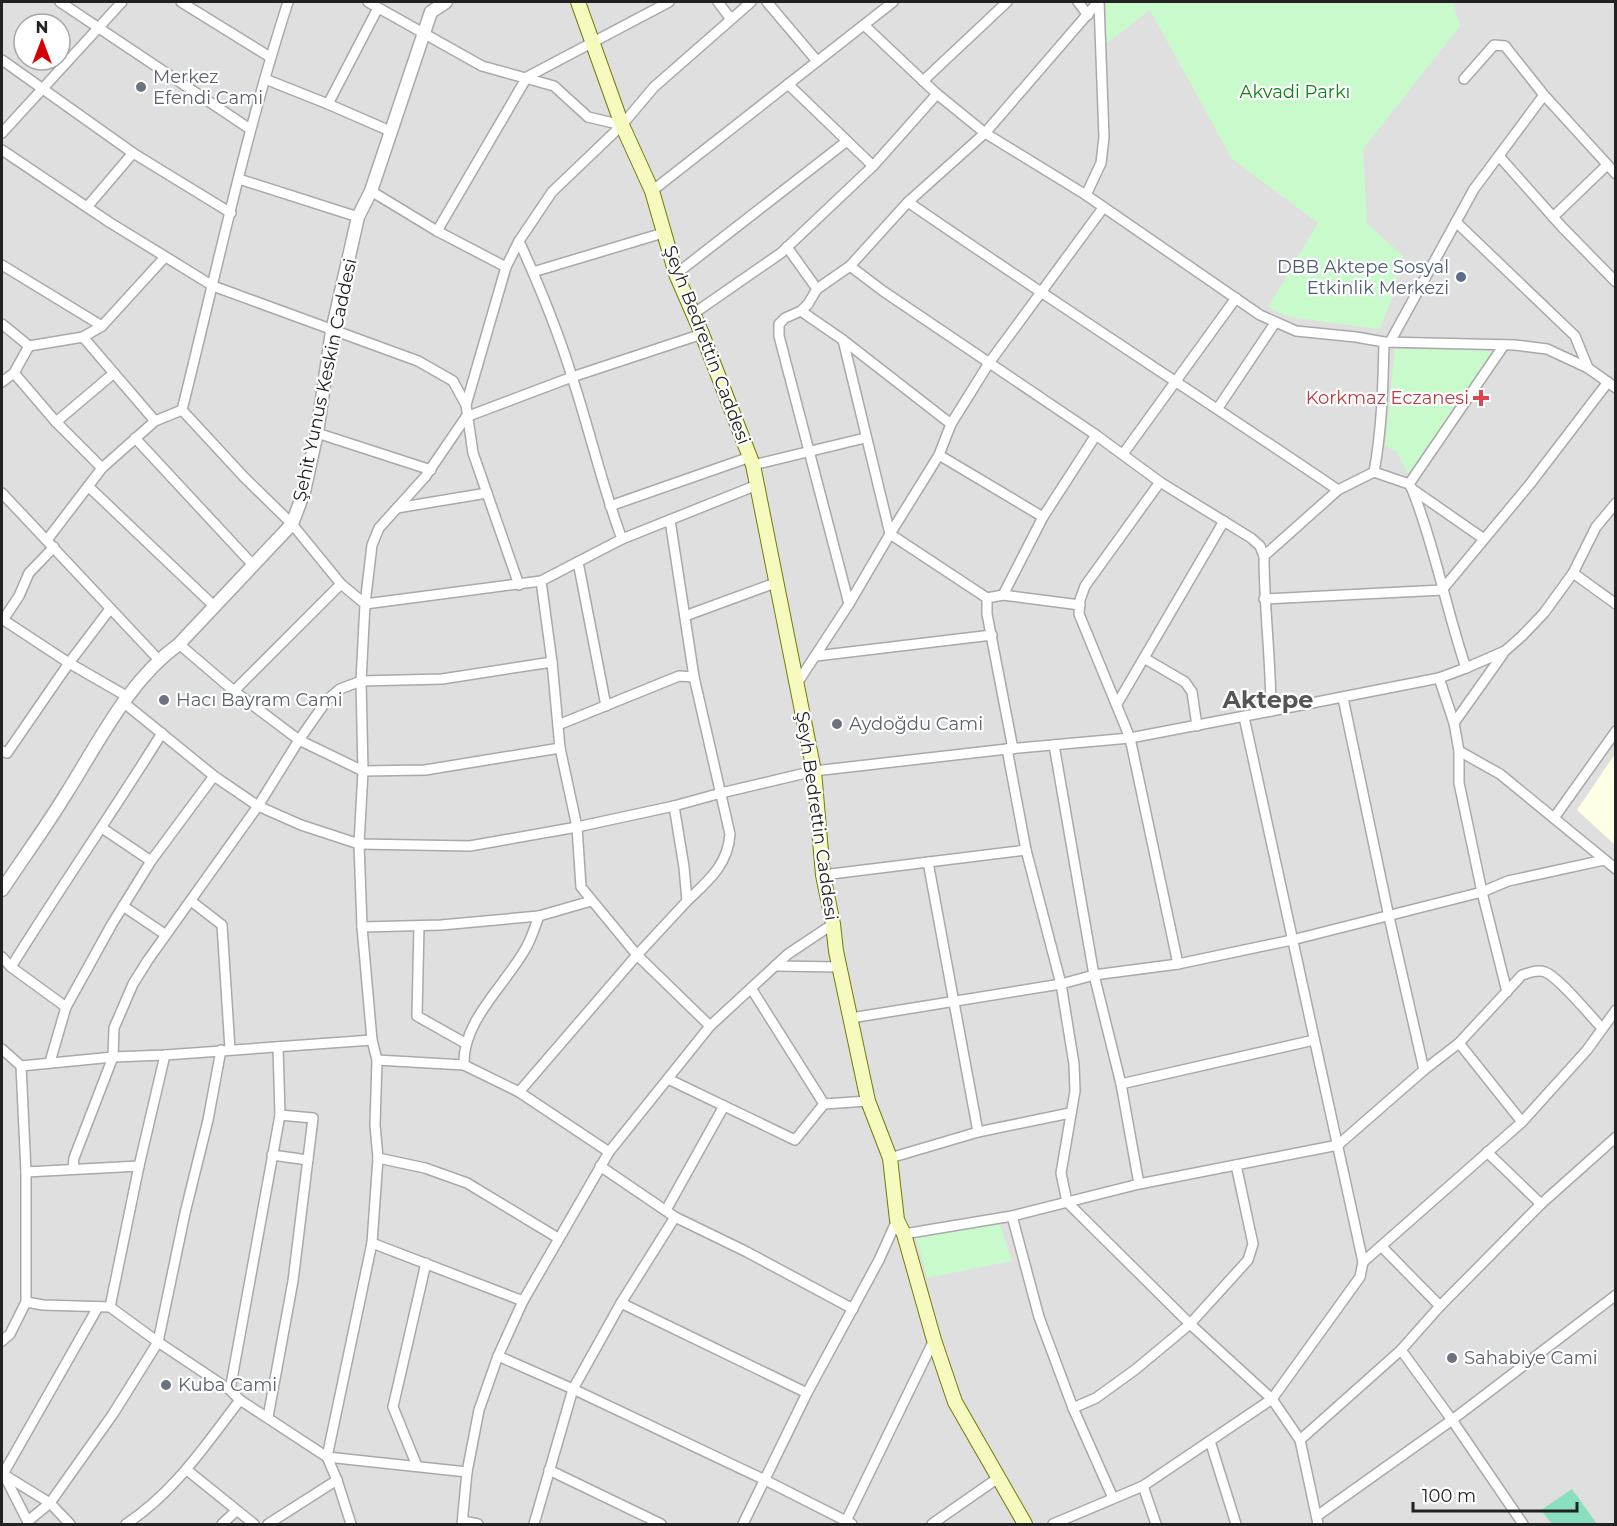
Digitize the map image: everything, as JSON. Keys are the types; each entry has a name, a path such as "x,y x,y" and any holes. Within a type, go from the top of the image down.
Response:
{"main road":[{"name":"Şeyh Bedrettin Caddesi","path":"578,2 622,125 651,191 676,274 752,461 814,771 823,874 839,967 868,1101 890,1158 897,1220 904,1234 934,1340 955,1402 1025,1524"}],"street":[{"path":"60,2 250,129"},
{"path":"2,133 122,2"},
{"path":"181,2 270,57"},
{"path":"182,410 250,129 288,2"},
{"path":"368,2 482,66 554,86 588,117 622,125"},
{"name":"Şehit Yunus Keskin Caddesi","path":"2,890 60,805 126,699 158,659 179,644 292,524 304,492 317,433 332,331 358,217 370,191 430,12 446,2"},
{"path":"437,231 527,77 667,2"},
{"path":"718,2 730,18"},
{"path":"519,585 473,453 466,417 466,405 506,267 519,241 552,192 622,125 654,87 730,18 751,2"},
{"path":"767,2 817,61"},
{"path":"651,191 893,2"},
{"path":"923,81 1007,2"},
{"path":"1078,2 1088,15"},
{"path":"849,604 779,336 779,324 785,318 801,310 817,290 850,266 908,202 985,133 1099,2"},
{"path":"1086,195 1101,163 1104,137 1099,2"},
{"path":"328,104 378,8"},
{"path":"864,25 937,94 985,133 1086,195 1236,298 1275,322 1296,331 1387,342 1504,345 1547,349 1588,368 1612,385 1442,590 1264,599"},
{"path":"1464,79 1494,45 1505,46 1544,95 1616,174"},
{"path":"2,60 133,153 231,213"},
{"path":"265,79 390,131"},
{"path":"788,84 873,166"},
{"path":"693,314 787,247 873,166 937,94"},
{"path":"1374,472 1379,448 1387,342 1474,189 1544,95"},
{"path":"676,274 847,141"},
{"path":"2,150 87,207 213,286 418,362 453,381 466,405"},
{"path":"87,207 133,153"},
{"path":"1499,156 1553,217 1616,282"},
{"path":"1553,217 1607,165"},
{"path":"239,179 358,217"},
{"path":"370,191 437,231 506,267"},
{"path":"908,202 1040,293 1176,380 1338,490"},
{"path":"796,686 849,604 939,455 951,424 989,363 1103,208"},
{"path":"1456,222 1575,336 1588,368"},
{"path":"533,272 663,233"},
{"path":"519,241 572,377 622,539"},
{"path":"787,247 817,290"},
{"path":"3,327 29,346 83,337 102,326 165,257"},
{"path":"2,265 102,326"},
{"path":"850,266 883,291 1096,435 1160,482 1251,538 1260,546 1264,556 1264,599 1271,711"},
{"path":"1123,454 1236,298"},
{"path":"801,310 951,424"},
{"path":"1218,408 1275,322"},
{"path":"351,1524 327,1457 372,1243 378,1158 375,1125 377,1060 372,1040 362,927 359,844 363,771 361,681 365,604 372,544 379,528 430,470 466,417 572,377 702,334"},
{"path":"83,337 156,421"},
{"path":"843,340 890,534 987,598 1003,595 1080,605"},
{"path":"1411,487 1504,345"},
{"path":"2,382 14,373 29,346"},
{"path":"14,373 56,422 102,468"},
{"path":"56,422 114,373"},
{"path":"182,410 156,421 102,468 29,573 19,596 2,620 126,699 162,733 214,776 258,806 301,825 359,844 470,846 577,827 674,806 814,771 1130,738 1439,678 1505,651"},
{"path":"182,410 244,477 292,524 341,584 365,604 540,581 622,539 757,485"},
{"path":"317,433 430,470"},
{"path":"1003,595 1043,517 1096,435"},
{"path":"135,438 253,564"},
{"path":"610,506 752,461 810,452 865,438"},
{"path":"939,455 1043,517"},
{"path":"1264,556 1338,490 1374,472 1411,487 1484,539"},
{"path":"1160,482 1085,586 1079,614 1130,738 1178,964"},
{"path":"88,486 214,606"},
{"path":"1411,487 1425,524 1466,668"},
{"path":"2,493 158,659"},
{"path":"397,508 487,493"},
{"path":"1454,723 1505,651 1544,613 1573,573 1596,527 1616,502"},
{"path":"519,1092 637,955 714,875 727,853 730,834 694,677 670,520"},
{"path":"1117,704 1224,521"},
{"path":"578,562 606,706"},
{"path":"1573,573 1616,604"},
{"path":"540,581 552,662 560,748 577,827 581,887 637,955 710,1026"},
{"path":"685,616 776,583"},
{"path":"234,691 341,584"},
{"path":"987,598 987,614 1026,850 1061,984 1074,1064 1075,1090 1062,1173 1067,1202 1191,1324 1272,1399 1300,1440 1317,1520 1616,1295"},
{"path":"2,751 7,753 69,663 110,609"},
{"path":"816,656 992,635"},
{"path":"179,644 234,691 299,740 363,771 425,770 560,748"},
{"path":"1143,658 1185,682 1192,692 1197,726"},
{"path":"74,1168 74,1158 113,1057 114,1028 148,960 258,806 327,700 340,688 361,681 442,679 552,662"},
{"path":"558,725 679,676 694,677"},
{"path":"1439,678 1454,723 1459,751 1459,783 1482,892 1507,992"},
{"path":"1343,698 1424,1070"},
{"path":"1053,1524 1143,1486 1272,1399 1360,1277 1363,1262 1244,717"},
{"path":"1554,818 1616,731"},
{"path":"11,967 64,881 102,828 162,733"},
{"path":"1054,745 1094,975 1121,1084 1139,1184"},
{"path":"1459,751 1500,774 1616,869"},
{"path":"50,1062 66,1007 123,906 151,861 214,776"},
{"path":"674,806 687,902"},
{"path":"102,828 151,861"},
{"path":"823,874 1026,850"},
{"path":"851,1018 1061,984 1094,975 1178,964 1389,917 1482,892 1508,881 1604,860"},
{"path":"928,862 978,1132"},
{"path":"362,927 419,926 539,916 591,901"},
{"path":"2,1472 29,1523 50,1503 113,1414 158,1342 185,1213 225,1050 222,925 191,902"},
{"path":"123,906 166,934"},
{"path":"464,1065 465,1044 472,1028 526,947 539,916"},
{"path":"478,1524 463,1523 466,1472 479,1410 498,1356 523,1301 600,1166 710,1026 788,954 833,924"},
{"path":"419,926 417,1016 465,1044"},
{"path":"2,957 11,967 66,1007"},
{"path":"776,966 839,967"},
{"path":"904,1234 1012,1216 1139,1184 1338,1145 1424,1070 1459,1043 1522,975 1532,971 1544,971 1555,978 1602,1028"},
{"path":"751,988 824,1104"},
{"path":"1363,1262 1522,1122 1587,1050 1616,1010"},
{"path":"21,1066 113,1057 165,1056 372,1040"},
{"path":"1121,1084 1314,1040"},
{"path":"1459,1043 1522,1122"},
{"path":"230,1390 280,1115 278,1047"},
{"path":"2,1049 21,1066 26,1172 27,1302 10,1335 2,1341"},
{"path":"110,1307 139,1166 165,1056"},
{"path":"377,1060 464,1065 519,1092 609,1152"},
{"path":"668,1079 795,1140 824,1104 868,1101"},
{"path":"666,1210 724,1106"},
{"path":"890,1158 978,1132 1070,1113"},
{"path":"268,1417 293,1281 313,1118 280,1115"},
{"path":"1300,1440 1401,1350 1440,1306 1541,1204 1616,1137"},
{"path":"1487,1152 1541,1204"},
{"path":"272,1155 308,1160"},
{"path":"378,1158 425,1168 467,1183 558,1238"},
{"path":"1073,1408 1095,1398 1136,1369 1191,1324 1248,1260 1253,1244 1236,1165"},
{"path":"26,1172 139,1166"},
{"path":"600,1166 675,1217 747,1252 853,1309"},
{"path":"1012,1216 1039,1317 1073,1408 1113,1498"},
{"path":"534,1524 573,1389 621,1303 675,1217"},
{"path":"743,1524 807,1393 879,1260 897,1220"},
{"path":"372,1243 523,1301"},
{"path":"1381,1246 1440,1306"},
{"path":"417,1466 393,1407 426,1263"},
{"path":"27,1302 43,1305 110,1307 230,1390 240,1400 327,1457 466,1472"},
{"path":"621,1303 807,1393"},
{"path":"2,1472 98,1307"},
{"path":"498,1356 765,1480 849,1523 934,1340"},
{"path":"1401,1350 1521,1521 1510,1524"},
{"path":"126,1524 137,1517 188,1470 240,1400"},
{"path":"1210,1441 1236,1524"},
{"path":"188,1470 254,1524"},
{"path":"549,1470 661,1524"},
{"path":"2,1472 50,1503 70,1524"},
{"path":"932,1524 946,1520 998,1478"},
{"path":"268,1524 337,1480"},
{"path":"1143,1486 1156,1524"},
{"path":"222,1524 236,1511"}],"shaded area":[{"path":"2,2 1615,2 1615,1524 2,1524"},
{"path":"1615,754 1615,845 1577,810"}],"green space":[{"name":"Akvadi Parkı","path":"1106,2 1453,2 1460,26 1363,149 1367,223 1403,256 1396,288 1380,329 1289,317 1268,307 1318,223 1232,159 1150,10 1106,44"},
{"path":"1395,349 1493,351 1409,476 1397,452 1385,446"},
{"path":"997,1216 1012,1261 927,1278 915,1233"},
{"path":"1572,1489 1597,1524 1552,1524 1541,1510"}],"place":[{"name":"Merkez Efendi Cami","path":"141,87"},
{"name":"DBB Aktepe Sosyal Etkinlik Merkezi","path":"1461,277"},
{"name":"Korkmaz Eczanesi","path":"1481,398"},
{"name":"Hacı Bayram Cami","path":"164,700"},
{"name":"Aydoğdu Cami","path":"837,724"},
{"name":"Sahabiye Cami","path":"1452,1358"},
{"name":"Kuba Cami","path":"166,1385"}],"district":[{"name":"Aktepe","path":"1268,699"}]}
